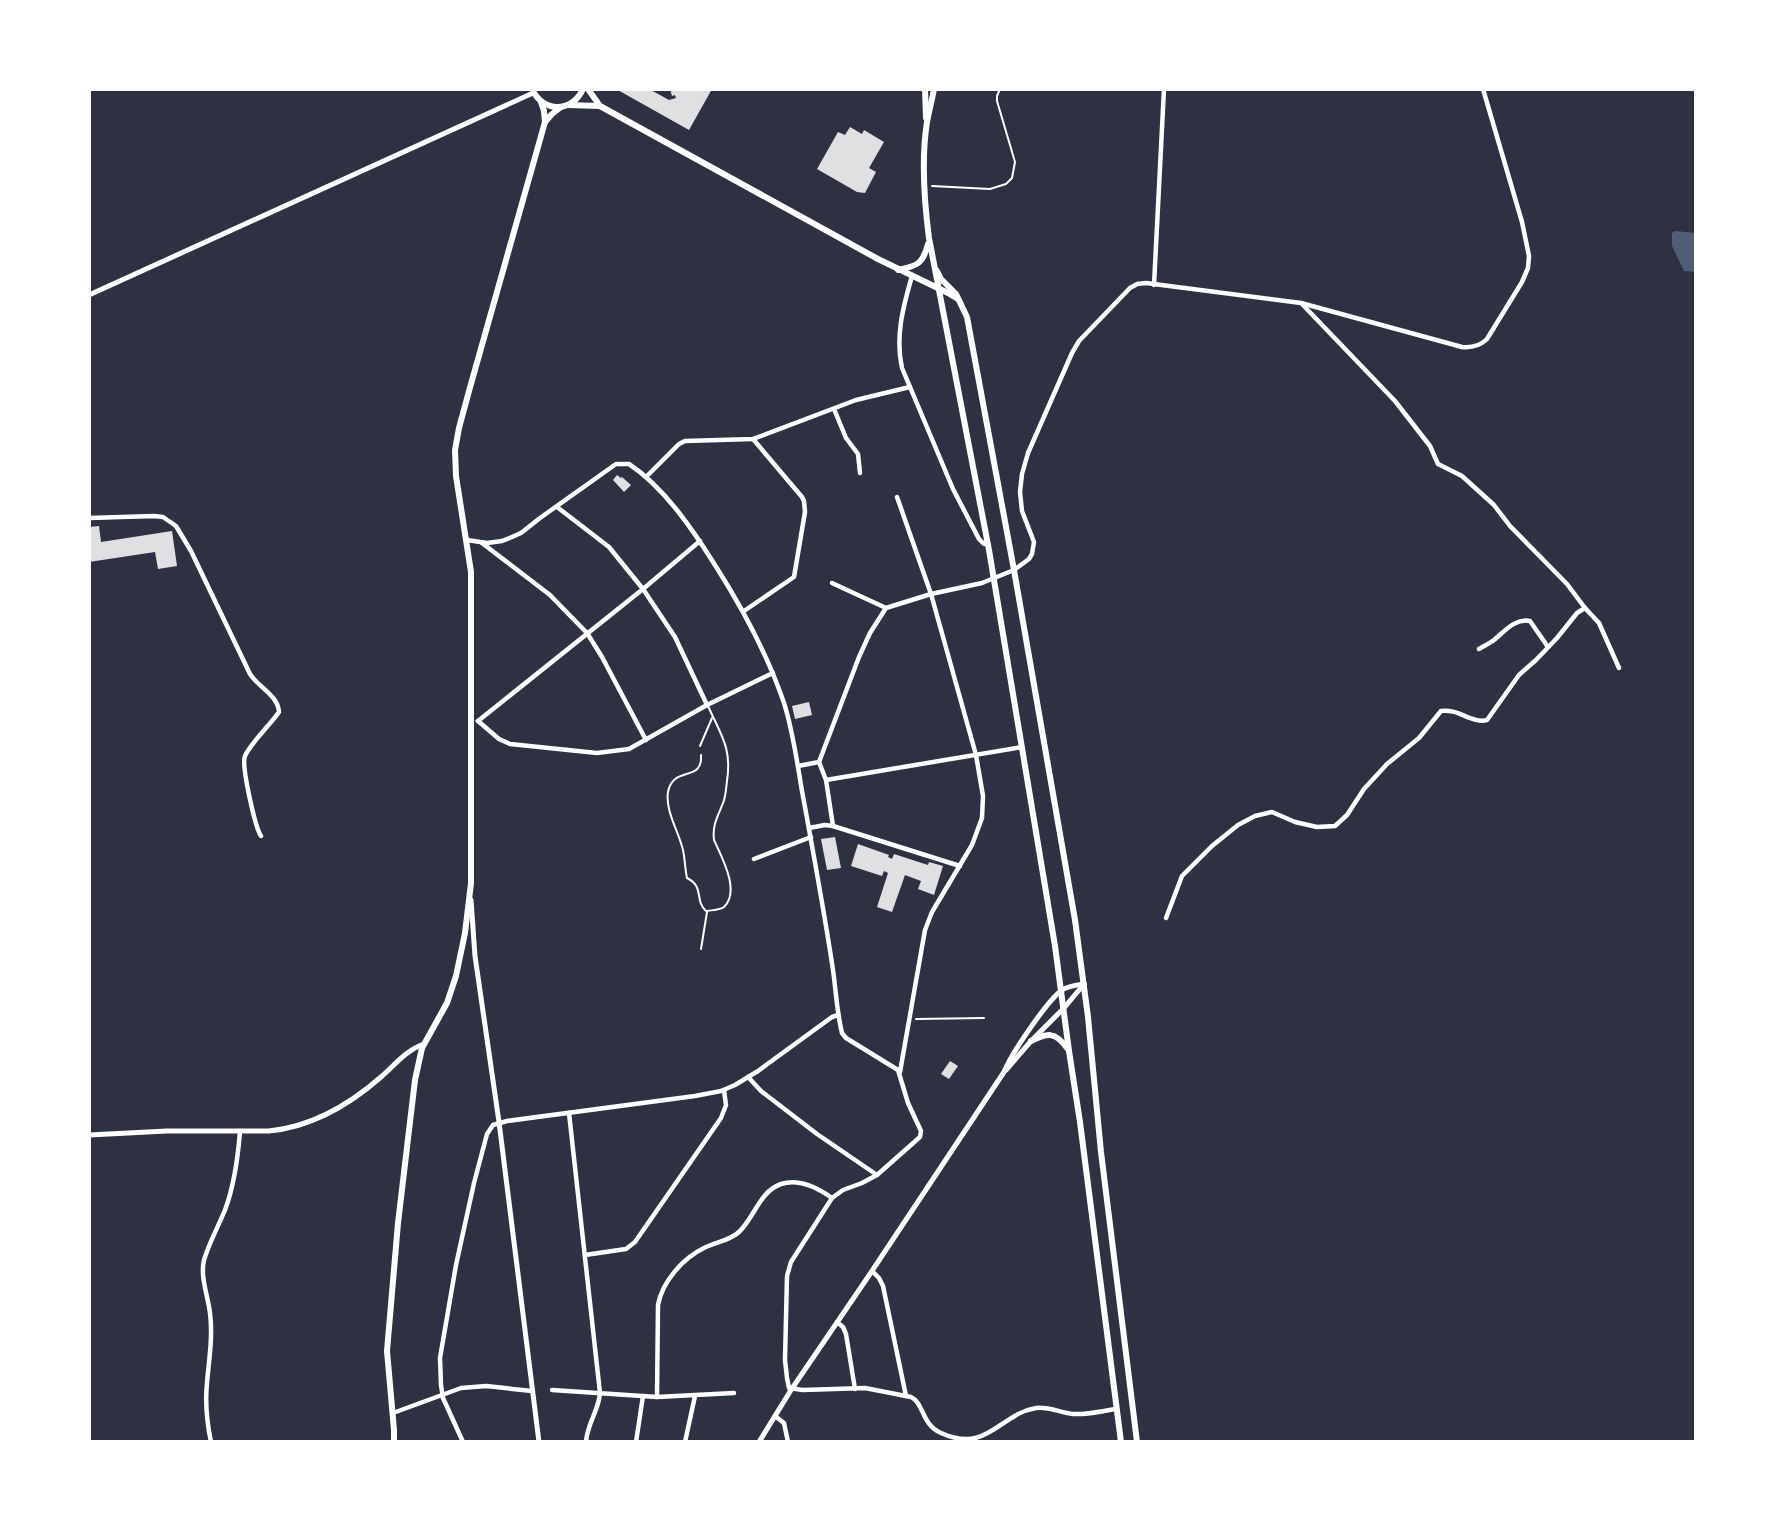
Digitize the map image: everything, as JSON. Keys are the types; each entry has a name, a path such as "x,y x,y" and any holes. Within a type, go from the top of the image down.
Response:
{"main road":[{"path":"545,122 552,114 577,99 583,89"},
{"path":"588,89 600,106 961,302"},
{"path":"925,89 929,238 994,580 1062,990 1121,1442"},
{"path":"927,123 934,89"},
{"path":"394,1442 387,1356 398,1223 415,1080 420,1053 453,987 462,954 470,897 475,721 471,572 456,476 455,450 481,345 545,122 541,102 533,91"},
{"path":"541,102 550,107 600,106"},
{"path":"898,270 919,263 925,255 929,238"},
{"path":"934,266 941,279 961,302 969,327 1071,892 1138,1442"},
{"path":"1031,1041 1051,1035 1058,1038 1069,1051"}],"street":[{"path":"1154,285 1164,89"},
{"path":"834,826 826,780 819,762 870,633 886,608 931,594 994,580 1030,559 1034,548 1022,511 1020,492 1028,453 1072,352 1088,331 1130,288 1142,283 1301,303 1462,347 1470,348 1487,339 1522,282 1528,268 1529,256 1522,222 1483,89"},
{"path":"89,295 533,91"},
{"path":"912,276 898,335 900,359 953,489 979,539 984,544 987,543"},
{"path":"1301,303 1395,401 1430,446 1438,464 1462,476 1494,505 1510,526 1567,584 1599,623 1619,668"},
{"path":"646,477 685,441 753,439 864,397 910,387"},
{"path":"834,409 846,438 858,454 860,473"},
{"path":"744,611 794,577 805,512 802,496 753,439"},
{"path":"467,540 495,543 521,533 620,463 629,464 671,503 700,541 744,611 773,673 785,705 809,828 842,1034 892,1065 900,1073 908,1103 921,1131 920,1137 877,1175 843,1190 832,1198 791,1262 787,1276 785,1360 787,1383 792,1390"},
{"path":"897,497 931,594 976,755 984,807 972,845 932,912 925,930 900,1073"},
{"path":"557,507 609,547 643,589 675,637 707,705"},
{"path":"89,518 154,516 163,517 176,526 191,551 250,674 276,700 279,712 244,758 254,819 261,836"},
{"path":"700,541 475,721 505,742 541,748 613,752 629,749 707,705 773,673"},
{"path":"482,543 551,594 587,633 646,740"},
{"path":"832,583 886,608"},
{"path":"1166,918 1182,876 1238,825 1255,816 1272,812 1295,822 1317,827 1335,825 1347,815 1364,789 1387,764 1419,738 1438,714 1446,710 1476,720 1487,720 1518,675 1548,647 1577,613 1585,608"},
{"path":"1479,649 1503,631 1526,620 1530,621 1548,647"},
{"path":"826,780 1022,747"},
{"path":"797,766 819,762"},
{"path":"809,828 834,826 960,866"},
{"path":"754,859 810,837"},
{"path":"470,897 475,956 499,1122 539,1442"},
{"path":"1003,1072 1062,990 1083,984"},
{"path":"759,1442 1003,1072 1083,984"},
{"path":"463,1442 442,1394 440,1358 458,1253 474,1182 487,1134 493,1125 724,1090 748,1077 838,1015"},
{"path":"89,1135 288,1129 329,1113 363,1092 409,1050 424,1044"},
{"path":"748,1077 761,1091 817,1134 877,1175"},
{"path":"585,1255 626,1249 635,1242 721,1118 726,1105 724,1090"},
{"path":"569,1113 600,1393 586,1434 586,1442"},
{"path":"211,1442 207,1384 211,1330 203,1272 204,1262 229,1196 240,1131"},
{"path":"657,1397 658,1305 661,1292 670,1278 701,1250 727,1240 740,1231 768,1192 775,1187 791,1182 804,1184 819,1189 832,1198"},
{"path":"872,1271 883,1286 906,1395"},
{"path":"838,1322 846,1334 855,1389"},
{"path":"393,1413 461,1388 486,1386 532,1391"},
{"path":"792,1390 874,1389 906,1395 915,1398 932,1428 954,1440 985,1434 1023,1412 1036,1408 1073,1414 1116,1409"},
{"path":"552,1391 657,1397 734,1393"},
{"path":"636,1442 643,1396"},
{"path":"685,1442 695,1396"},
{"path":"775,1416 784,1423 788,1442"}],"lane":[{"path":"928,185 990,189 1006,184 1012,178 1016,162 997,101 1000,89"},
{"path":"701,755 700,767 697,770 675,779 669,788 668,799 683,852 687,878 696,884 703,909 707,911 724,906 729,897 730,879 713,835 715,820 725,798 729,771 726,743 707,705"},
{"path":"700,746 713,717"},
{"path":"701,948 707,911"}],"path":[{"path":"915,1019 984,1018"}],"water":[{"path":"1672,233 1696,233 1696,272 1684,271 1672,246"}],"building":[{"path":"616,89 649,89 669,100 676,98 675,95 672,96 670,89 712,89 689,130"},
{"path":"850,127 862,134 864,130 884,142 869,168 876,172 865,193 857,192 817,169 838,132 845,135"},
{"path":"617,475 631,485 624,492 613,480"},
{"path":"99,526 101,542 172,531 177,566 158,569 155,552 89,562 89,527"},
{"path":"809,702 812,715 795,719 792,706"},
{"path":"835,837 841,868 827,870 821,839"},
{"path":"858,844 889,855 892,859 894,854 928,865 929,862 943,866 934,895 918,889 921,881 905,875 892,912 877,907 888,873 884,871 882,876 851,866"},
{"path":"950,1061 958,1066 949,1079 941,1074"}]}
